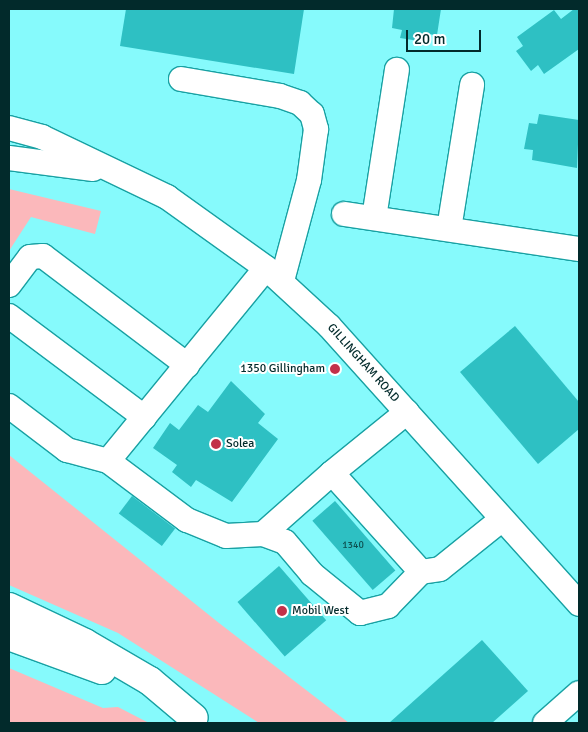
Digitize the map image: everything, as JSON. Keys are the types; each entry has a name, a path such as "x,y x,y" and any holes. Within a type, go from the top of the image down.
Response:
{"highway":[{"path":"9,607 85,643 150,681 198,721"},
{"path":"9,636 126,680 198,721"}],"street":[{"path":"374,218 397,70"},
{"path":"108,461 187,365 274,274 309,180 316,129 312,114 300,103 280,96 181,80"},
{"path":"449,229 472,84"},
{"name":"GILLINGHAM ROAD","path":"9,128 42,137 166,197 274,274 308,304 407,412 501,520 579,604"},
{"name":"GILLINGHAM ROAD","path":"9,158 107,170"},
{"path":"344,214 579,249"},
{"path":"9,285 30,257 43,256 187,365"},
{"path":"9,316 144,417"},
{"path":"9,406 67,450 108,461 187,520 226,536 263,534 285,542 312,574 360,613 388,606 421,572 440,569 501,520"},
{"path":"263,534 332,473 407,412"},
{"path":"332,473 421,572"},
{"path":"545,723 579,693"}],"shaded area":[{"path":"9,189 101,211 95,234 31,217 9,251"},
{"path":"9,455 219,623 349,723 259,723 118,633 9,585"},
{"path":"9,668 103,708 118,707 149,723 9,723"}],"building":[{"path":"126,9 304,9 294,74 120,46"},
{"path":"394,9 441,9 437,35 426,34 425,42 400,38 402,30 392,28"},
{"path":"574,9 579,9 579,49 544,74 538,65 531,71 516,51 523,46 517,37 554,10 561,19"},
{"path":"539,114 579,120 577,168 532,160 533,150 524,149 529,123 537,124"},
{"path":"515,326 579,402 579,429 538,464 460,372"},
{"name":"Solea","path":"231,381 265,414 258,423 278,439 232,502 196,480 191,487 172,472 177,465 153,448 170,423 179,430 198,405 208,412"},
{"path":"132,496 175,528 162,546 119,514"},
{"path":"335,501 395,570 373,590 312,521"},
{"name":"Mobil West","path":"279,566 326,620 285,656 237,602"},
{"path":"482,640 528,691 492,723 389,723"}],"place":[{"name":"1350 Gillingham","path":"335,369"},
{"name":"Solea","path":"216,444"},
{"name":"Mobil West","path":"282,611"}]}
